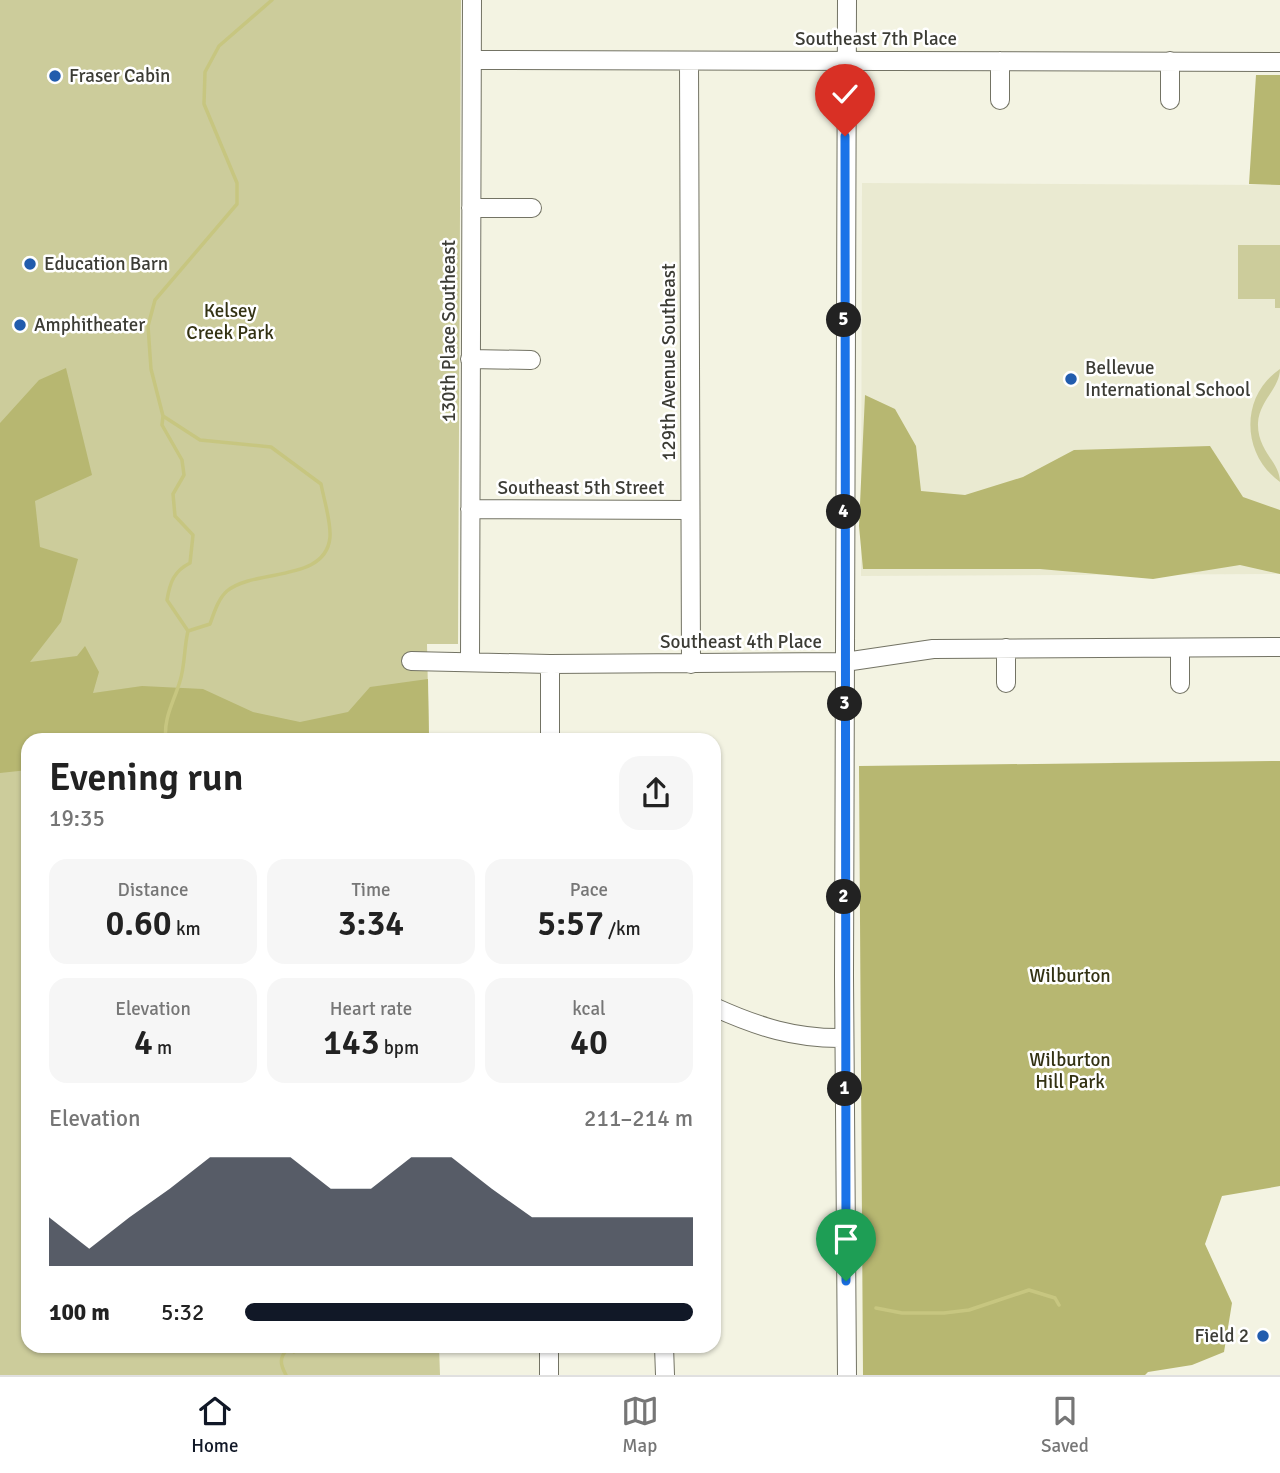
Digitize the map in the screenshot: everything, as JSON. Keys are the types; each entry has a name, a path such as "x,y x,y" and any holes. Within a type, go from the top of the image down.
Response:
{"street":[{"name":"130th Place Southeast","path":"470,662 472,0"},
{"path":"846,0 846,1375"},
{"name":"Southeast 7th Place","path":"472,60 1280,62"},
{"name":"129th Avenue Southeast","path":"690,61 691,664"},
{"path":"1000,61 1000,100"},
{"path":"1170,61 1170,100"},
{"path":"471,208 532,208"},
{"path":"470,359 531,360"},
{"name":"Southeast 5th Street","path":"470,509 690,510"},
{"name":"Southeast 4th Place","path":"411,661 550,664 845,662 933,649 1280,647"},
{"path":"1006,648 1006,683"},
{"path":"1180,648 1180,684"},
{"path":"550,664 550,733"},
{"path":"721,1010 758,1027 784,1034 844,1038"},
{"path":"549,1353 549,1375"},
{"path":"664,1353 665,1375"}],"shaded area":[{"name":"Bellevue International School","path":"862,183 1280,185 1280,574 861,576"}],"green space":[{"name":"Kelsey Creek Park","path":"0,0 461,0 458,644 427,644 429,733 21,733 21,1353 439,1353 440,1375 0,1375"},
{"path":"1256,75 1280,75 1280,185 1249,184"},
{"path":"1238,245 1280,245 1280,308 1275,308 1275,299 1238,299"},
{"path":"66,368 92,475 35,501 40,547 78,559 61,622 30,662 77,656 85,646 99,672 93,693 142,686 203,689 253,712 300,722 348,712 370,687 428,679 429,733 21,733 21,771 0,773 0,423 39,380"},
{"path":"1280,369 1277,382 1262,408 1258,423 1261,441 1276,468 1280,482 1267,470 1258,456 1250,425 1258,394 1267,380"},
{"path":"865,395 895,409 916,446 921,491 965,495 1023,477 1074,450 1210,446 1243,497 1280,510 1280,574 1240,565 1153,579 1040,569 863,569 859,526"},
{"name":"Wilburton","path":"1280,761 1280,1186 1222,1196 1205,1244 1232,1303 1224,1352 1192,1365 1148,1372 1145,1375 863,1375 859,766"}],"waterway":[{"path":"165,733 182,675 188,631 167,600 174,578 190,563 193,535 175,516 173,494 184,475 182,460 162,425 163,416 151,369 148,326 155,300 237,204 237,183 204,104 205,72 219,46 272,0"},
{"path":"163,416 200,440 271,447 321,484 329,524 330,537 326,552 316,562 288,573 239,584 221,598 210,624 188,631"},
{"path":"876,1308 902,1313 944,1313 969,1310 1029,1290 1055,1298 1059,1305"},
{"path":"284,1353 282,1364 286,1375"}],"place":[{"name":"Fraser Cabin","path":"55,76"},
{"name":"Education Barn","path":"30,264"},
{"name":"Amphitheater","path":"20,325"},
{"name":"Bellevue International School","path":"1071,379"},
{"name":"Field 2","path":"1263,1336"}],"route":[{"path":"845,136 846,1281"}],"park label":[{"name":"Wilburton Hill Park","path":"1070,1071"}]}
